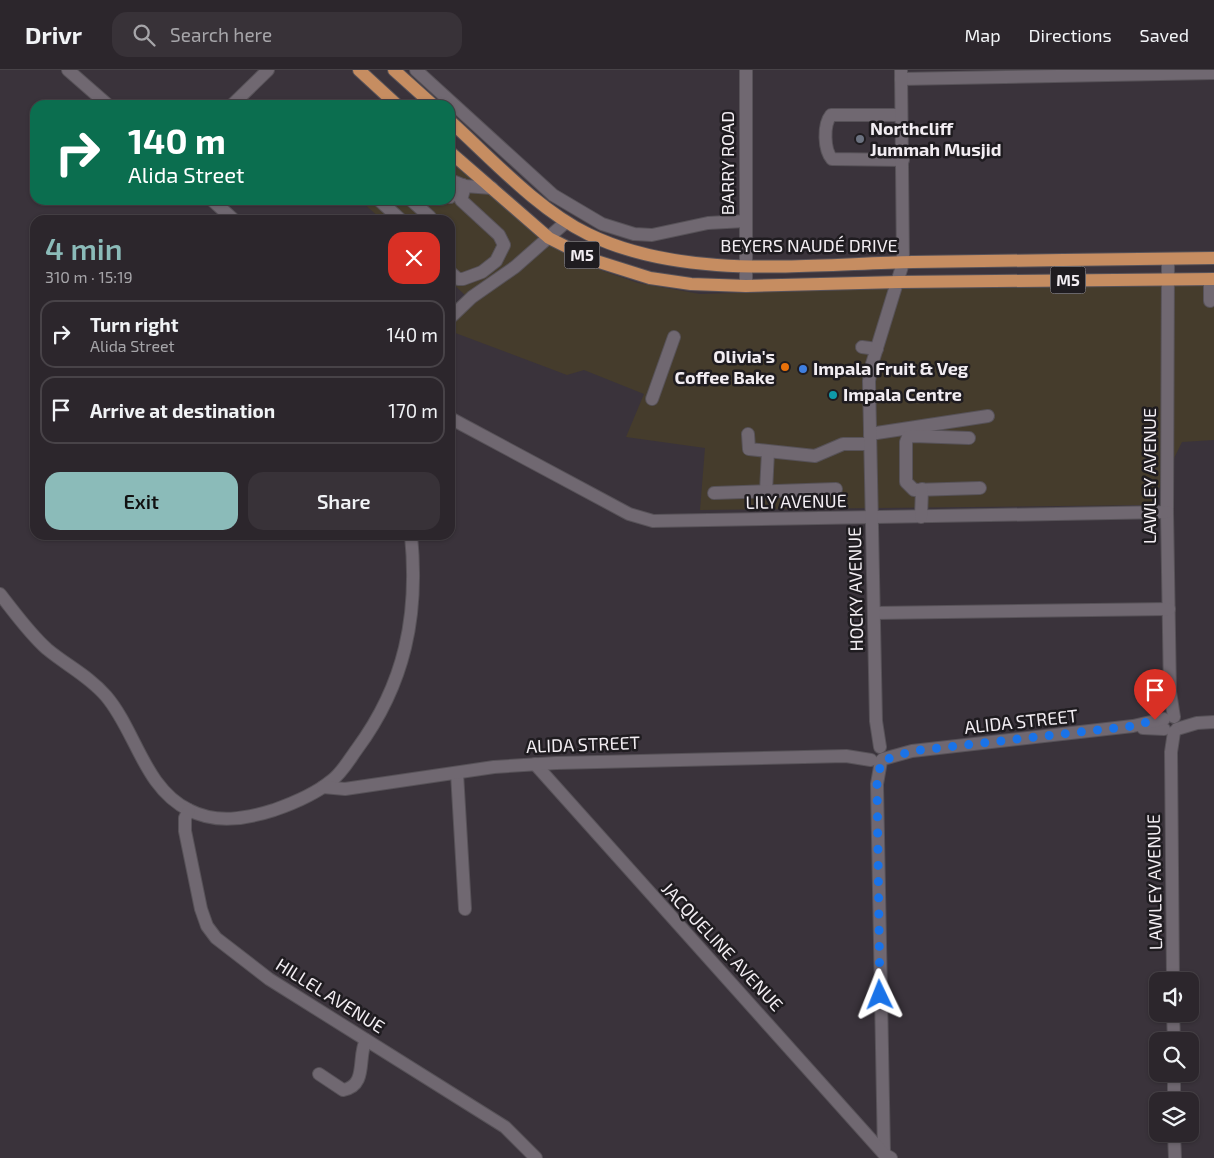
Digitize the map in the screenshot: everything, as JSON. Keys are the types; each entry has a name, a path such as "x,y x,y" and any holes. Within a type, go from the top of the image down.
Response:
{"main road":[{"path":"359,70 392,100"},
{"path":"394,70 427,100"},
{"name":"BEYERS NAUDÉ DRIVE","path":"455,125 539,201 566,222 615,245 645,254 695,263 745,265 1214,258"},
{"name":"BEYERS NAUDÉ DRIVE","path":"455,156 548,238 592,260 650,278 691,284 746,286 899,282 1212,279"}],"street":[{"path":"68,70 102,100"},
{"path":"237,100 268,70"},
{"name":"BEYERS NAUDÉ DRIVE","path":"416,70 449,100"},
{"name":"BARRY ROAD","path":"746,70 746,286"},
{"path":"901,74 1214,74"},
{"name":"HOCKY AVENUE","path":"887,1156 879,956 870,372 899,282 903,263 901,74"},
{"name":"BEYERS NAUDÉ DRIVE","path":"455,106 553,195 602,224 634,234 652,235 708,223 745,220"},
{"path":"901,115 831,115 827,119 826,149 832,159 903,160"},
{"path":"455,182 464,186 492,188"},
{"path":"455,193 464,186"},
{"path":"455,276 458,279 463,279 482,272 496,261 504,245 499,235 461,200 464,186"},
{"path":"218,205 228,215"},
{"path":"384,205 396,215"},
{"path":"418,205 431,215"},
{"path":"455,313 472,297 520,270 548,238 566,222"},
{"name":"LAWLEY AVENUE","path":"1168,259 1167,512 1173,972"},
{"path":"1210,301 1212,279"},
{"path":"652,399 674,337"},
{"path":"862,347 877,349"},
{"path":"748,434 748,448 768,452 815,456 843,444 988,416"},
{"name":"LILY AVENUE","path":"455,421 629,514 644,520 665,522 872,519 1167,512"},
{"path":"969,438 913,436 908,438 906,442 906,482 914,490 980,488"},
{"path":"766,491 768,452"},
{"path":"714,493 836,489"},
{"path":"921,518 922,489"},
{"path":"0,594 46,649 89,680 105,695 150,772 174,800 189,810 210,817 241,818 277,809 323,787 341,771 365,738 395,681 411,626 414,598 411,540"},
{"path":"874,614 1169,609"},
{"name":"ALIDA STREET","path":"323,787 345,789 535,764 846,756 912,751 1133,726 1214,722"},
{"name":"JACQUELINE AVENUE","path":"535,764 887,1156"},
{"path":"457,773 465,909"},
{"name":"HILLEL AVENUE","path":"189,810 184,823 186,841 204,919 212,933 230,950 269,979 501,1124 536,1158"},
{"path":"319,1074 343,1090 351,1087 359,1078 361,1052 366,1040"},
{"path":"1174,1142 1175,1158"}],"shaded area":[{"path":"455,162 551,246 603,271 638,283 700,294 1214,280 1214,440 1182,442 1151,505 700,510 705,448 626,437 644,394 584,370 567,375 455,333 455,310 466,296 455,286 455,215 376,215 366,205 455,205"}],"place":[{"name":"Northcliff Jummah Musjid","path":"860,139"},
{"name":"Olivia's Coffee Bake","path":"785,367"},
{"name":"Impala Fruit & Veg","path":"803,369"},
{"name":"Impala Centre","path":"833,395"}],"route":[{"path":"880,995 877,784 881,761 912,751 1133,726 1155,720"}]}
